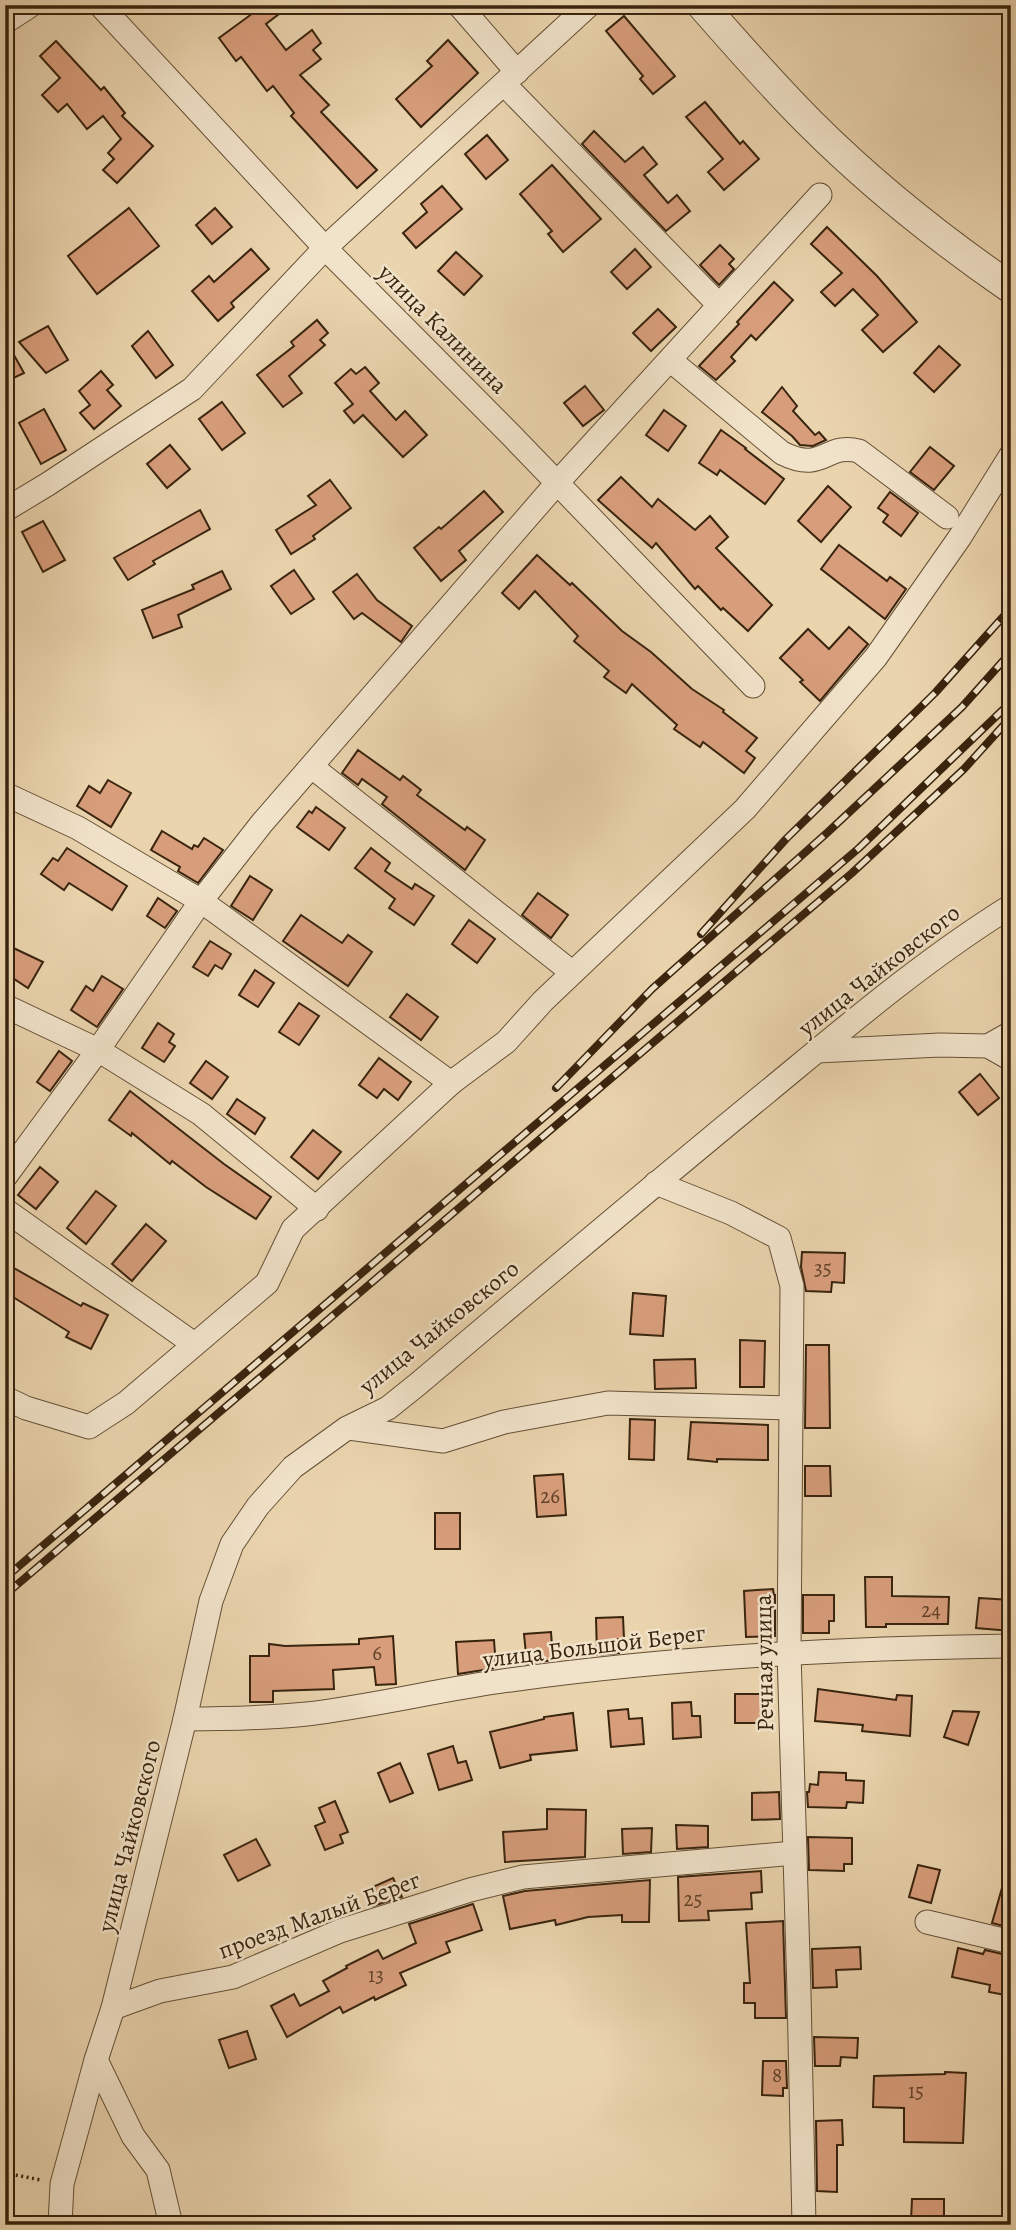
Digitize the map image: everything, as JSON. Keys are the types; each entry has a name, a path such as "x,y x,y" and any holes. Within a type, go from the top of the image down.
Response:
{"street":[{"path":"5,22 31,5"},
{"name":"улица Калинина","path":"100,5 325,248 752,686"},
{"path":"459,5 510,78 719,305"},
{"path":"5,510 192,389 325,248 589,5"},
{"path":"702,5 810,123 861,170 953,248 1011,288"},
{"path":"5,1177 98,1050 201,901 262,823 557,483 820,195"},
{"path":"670,359 782,453 797,460 809,461 846,448 859,451 947,517"},
{"path":"5,1398 26,1408 89,1427 126,1403 267,1283 293,1229 451,1083 506,1042 543,1002 745,809 876,657 960,537 1011,455"},
{"path":"312,767 564,966"},
{"path":"5,794 78,828 201,901 451,1083"},
{"name":"улица Чайковского","path":"60,2225 62,2184 96,2060 114,2008 211,1601 232,1544 258,1506 293,1467 347,1428 387,1408 418,1384 817,1051 947,949 1011,905"},
{"path":"5,1006 98,1050 201,1114 317,1209"},
{"path":"988,1046 1011,1033"},
{"path":"817,1051 940,1045 988,1046 1011,1059"},
{"name":"Речная улица","path":"656,1183 731,1213 779,1238 792,1286 789,1652 804,2225"},
{"path":"5,1210 194,1344"},
{"path":"347,1428 443,1441 505,1422 608,1403 791,1408"},
{"name":"улица Большой Берег","path":"185,1719 308,1714 509,1680 646,1664 789,1652 1011,1646"},
{"name":"проезд Малый Берег","path":"114,2008 160,1991 233,1977 340,1931 470,1889 523,1877 794,1853"},
{"path":"927,1922 1011,1942"},
{"path":"96,2060 133,2136 158,2170 171,2225"}],"path":[{"path":"5,2173 62,2184"}],"building":[{"path":"264,5 272,5 279,14 266,24 286,50 312,30 321,43 313,50 321,59 300,75 329,105 321,112 377,170 357,188 291,116 294,113 273,86 267,91 241,57 236,61 219,38"},
{"path":"624,16 675,76 653,94 640,79 643,76 606,31"},
{"path":"448,40 478,73 421,127 396,99 432,66 427,61"},
{"path":"56,41 101,90 104,87 125,113 122,116 153,146 117,183 103,170 114,159 108,153 121,139 103,116 87,129 67,104 58,112 42,95 60,78 40,56"},
{"path":"705,102 740,144 743,141 759,159 724,190 708,172 723,159 686,117"},
{"path":"594,131 625,162 643,147 657,164 644,175 668,203 677,195 690,211 666,231 582,144"},
{"path":"487,135 508,160 486,179 465,154"},
{"path":"552,165 601,219 563,252 548,234 552,231 520,194"},
{"path":"442,186 462,209 416,248 403,233 427,212 421,204"},
{"path":"129,208 159,246 97,294 68,256"},
{"path":"215,208 232,227 212,244 196,225"},
{"path":"827,227 877,276 917,322 883,352 862,330 878,315 853,289 835,306 821,292 842,273 811,244"},
{"path":"720,245 734,259 729,264 734,269 719,285 700,265"},
{"path":"251,249 269,269 231,303 234,307 218,321 192,291 209,276 214,282"},
{"path":"635,249 651,267 627,289 611,272"},
{"path":"456,252 482,276 464,295 438,271"},
{"path":"774,282 793,300 756,340 751,335 731,357 735,361 716,380 699,366"},
{"path":"658,309 676,327 651,351 633,333"},
{"path":"317,320 328,333 320,340 325,345 289,376 302,393 283,407 257,375 294,346 291,342"},
{"path":"48,326 68,360 46,373 19,342"},
{"path":"148,331 173,365 156,378 132,346"},
{"path":"5,339 24,373 5,382"},
{"path":"939,346 960,365 934,392 914,373"},
{"path":"365,367 379,383 370,391 396,420 405,411 427,435 403,457 363,415 354,423 344,411 353,404 335,383 351,369 356,374"},
{"path":"101,371 113,385 107,390 121,406 94,429 80,413 90,405 79,391"},
{"path":"585,386 604,410 583,426 564,403"},
{"path":"782,387 797,406 793,411 815,435 819,432 826,440 813,446 800,445 762,412"},
{"path":"222,402 245,433 222,450 199,419"},
{"path":"44,409 66,450 41,464 19,423"},
{"path":"664,410 686,426 668,451 646,435"},
{"path":"721,430 784,479 765,504 720,470 717,475 699,463"},
{"path":"170,445 190,469 167,488 147,464"},
{"path":"930,447 954,466 934,490 910,472"},
{"path":"621,477 652,507 658,499 695,530 710,516 728,537 716,548 772,605 748,631 723,608 721,610 698,586 695,589 656,543 652,548 598,500"},
{"path":"330,480 351,508 313,536 315,539 291,554 276,530 316,505 308,496"},
{"path":"828,486 851,507 821,542 798,521"},
{"path":"484,491 503,512 459,551 466,560 441,581 414,548 439,527 441,529"},
{"path":"890,492 918,513 901,536 883,522 888,515 878,508"},
{"path":"200,510 210,529 153,561 155,564 128,580 114,558"},
{"path":"43,521 65,560 43,572 22,532"},
{"path":"839,545 887,581 890,577 906,589 885,619 821,569"},
{"path":"537,555 570,585 572,583 622,631 757,738 746,751 755,758 744,773 703,742 700,747 674,729 677,725 632,684 626,693 604,677 609,671 574,641 578,636 535,591 519,609 502,593"},
{"path":"294,570 314,599 291,614 271,586"},
{"path":"222,571 231,589 178,615 182,627 153,638 142,610 194,589 192,585"},
{"path":"357,574 377,600 412,626 401,642 362,613 354,619 333,592"},
{"path":"849,627 868,644 820,701 780,658 808,629 829,649"},
{"path":"358,750 400,780 403,776 421,790 417,795 465,830 467,827 485,840 465,870 382,804 387,797 362,779 358,785 342,773"},
{"path":"108,780 131,793 111,827 77,806 89,786 100,793"},
{"path":"316,807 345,828 329,850 297,827 309,811 312,813"},
{"path":"162,831 192,849 194,845 198,847 204,838 223,850 198,883 178,871 180,867 151,850"},
{"path":"67,848 127,886 112,910 69,883 64,890 41,874 53,858 58,861"},
{"path":"371,848 390,863 385,871 412,889 415,884 434,896 414,925 389,908 395,899 355,868"},
{"path":"250,876 272,890 253,920 231,906"},
{"path":"538,893 568,915 551,938 522,915"},
{"path":"158,898 177,911 165,928 147,916"},
{"path":"301,915 342,943 348,935 372,952 348,986 283,941"},
{"path":"469,920 495,939 477,963 452,944"},
{"path":"210,941 231,954 222,969 215,965 208,976 193,967"},
{"path":"5,944 43,962 28,988 5,973"},
{"path":"255,970 274,983 258,1007 239,995"},
{"path":"102,976 123,989 97,1027 71,1010 86,986 93,991"},
{"path":"407,994 438,1017 421,1040 390,1017"},
{"path":"299,1003 319,1016 299,1045 279,1032"},
{"path":"158,1023 174,1034 169,1042 175,1046 164,1062 142,1048"},
{"path":"59,1051 72,1061 50,1091 37,1082"},
{"path":"379,1058 411,1082 398,1100 384,1089 377,1098 359,1085"},
{"path":"206,1061 228,1077 212,1099 190,1083"},
{"path":"980,1074 999,1098 978,1115 959,1092"},
{"path":"130,1091 271,1197 256,1219 172,1161 170,1164 132,1133 131,1136 109,1120"},
{"path":"237,1099 265,1118 255,1134 227,1114"},
{"path":"313,1130 341,1152 318,1179 291,1157"},
{"path":"40,1167 58,1182 36,1209 18,1195"},
{"path":"96,1191 116,1206 86,1244 67,1228"},
{"path":"146,1224 166,1241 132,1281 112,1264"},
{"path":"802,1252 845,1253 844,1283 832,1282 831,1292 806,1291 801,1267"},
{"path":"5,1263 81,1306 83,1303 108,1315 91,1349 66,1337 69,1332 5,1292"},
{"path":"633,1293 666,1296 663,1336 630,1334"},
{"path":"740,1340 765,1341 764,1387 740,1387"},
{"path":"806,1345 829,1345 830,1428 805,1428"},
{"path":"695,1359 696,1388 655,1389 654,1360"},
{"path":"630,1419 655,1420 654,1460 629,1459"},
{"path":"691,1422 768,1425 768,1460 717,1459 717,1462 688,1459"},
{"path":"805,1466 830,1466 831,1496 805,1496"},
{"path":"563,1474 566,1515 537,1517 534,1476"},
{"path":"435,1513 460,1513 460,1549 435,1549"},
{"path":"865,1577 892,1577 892,1596 949,1597 948,1624 886,1624 886,1627 866,1627"},
{"path":"773,1589 775,1636 746,1637 744,1591"},
{"path":"803,1595 834,1595 834,1621 829,1621 829,1633 803,1633"},
{"path":"979,1598 1011,1600 1011,1631 976,1628"},
{"path":"623,1617 624,1639 618,1639 619,1653 597,1655 596,1618"},
{"path":"551,1632 553,1660 527,1664 524,1634"},
{"path":"393,1636 396,1684 376,1685 374,1667 333,1670 334,1689 273,1691 273,1702 250,1702 250,1656 269,1656 269,1644 359,1644 359,1639"},
{"path":"494,1640 496,1668 458,1674 456,1642"},
{"path":"818,1689 896,1700 897,1695 912,1696 910,1736 862,1731 863,1725 815,1721"},
{"path":"735,1694 762,1694 762,1723 735,1723"},
{"path":"691,1702 692,1716 700,1716 701,1737 673,1739 672,1703"},
{"path":"628,1709 629,1719 642,1718 644,1744 611,1747 608,1711"},
{"path":"953,1711 979,1712 968,1745 944,1737"},
{"path":"573,1713 577,1750 530,1755 531,1760 500,1768 490,1732 544,1717"},
{"path":"453,1746 458,1763 466,1761 472,1780 439,1790 428,1754"},
{"path":"400,1763 413,1793 390,1802 378,1773"},
{"path":"819,1772 846,1773 846,1780 864,1781 863,1803 847,1802 846,1808 808,1807 807,1792 810,1784 818,1785"},
{"path":"779,1792 780,1819 752,1820 752,1793"},
{"path":"335,1801 348,1832 340,1835 343,1843 325,1850 315,1826 325,1822 319,1808"},
{"path":"547,1809 586,1810 585,1857 505,1862 503,1832 547,1829"},
{"path":"676,1825 708,1826 708,1847 677,1849"},
{"path":"652,1828 651,1852 623,1854 622,1829"},
{"path":"808,1837 852,1838 852,1864 844,1864 844,1871 809,1870"},
{"path":"256,1839 270,1865 238,1881 224,1855"},
{"path":"918,1865 940,1870 931,1903 909,1897"},
{"path":"761,1871 762,1892 751,1893 752,1909 708,1911 709,1920 679,1921 678,1877"},
{"path":"1006,1874 1011,1875 1011,1928 992,1923"},
{"path":"393,1878 402,1897 373,1906 366,1890"},
{"path":"650,1880 649,1922 622,1922 622,1915 588,1917 556,1925 555,1920 510,1929 503,1896 525,1891"},
{"path":"473,1904 482,1930 446,1942 450,1952 400,1973 406,1985 343,2013 340,2007 287,2037 271,2006 294,1994 300,2006 329,1991 323,1981 347,1968 346,1966 378,1950 383,1959 416,1943 409,1924"},
{"path":"783,1921 786,2018 755,2018 755,2003 744,2003 744,1983 750,1983 746,1923"},
{"path":"860,1947 861,1969 836,1970 837,1987 813,1988 812,1949"},
{"path":"958,1948 983,1954 985,1950 1011,1956 1011,1996 989,1992 990,1985 952,1977"},
{"path":"247,2031 256,2059 229,2068 219,2040"},
{"path":"814,2037 858,2038 857,2058 841,2057 840,2066 815,2066"},
{"path":"763,2061 786,2061 787,2088 783,2088 783,2096 762,2095"},
{"path":"966,2073 963,2143 904,2142 904,2108 873,2107 874,2076"},
{"path":"842,2120 843,2145 837,2145 837,2192 817,2191 816,2121"},
{"path":"912,2199 944,2199 944,2221 911,2221"}],"railway":[{"path":"701,934 786,839 935,693 1011,608"},
{"path":"556,1088 652,989 828,832 962,707 1011,652"},
{"path":"5,1578 859,848 1011,702"},
{"path":"5,1595 852,873 964,769 1011,717"}]}
